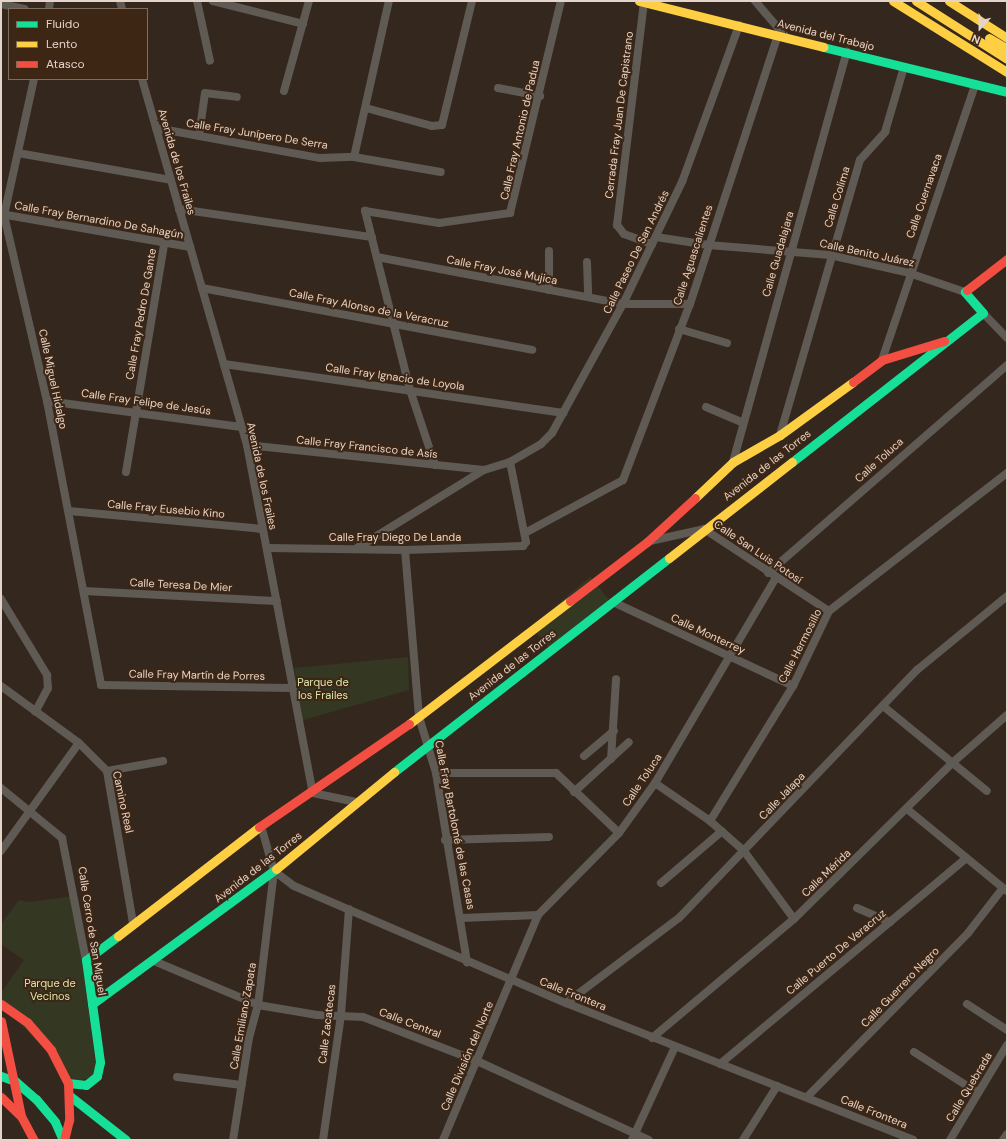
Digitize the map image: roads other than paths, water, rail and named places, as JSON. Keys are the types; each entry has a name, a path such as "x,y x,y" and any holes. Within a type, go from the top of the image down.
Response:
{"street":[{"path":"197,1 210,61"},
{"path":"213,1 303,24"},
{"path":"284,91 310,1"},
{"path":"354,157 389,1"},
{"path":"366,108 432,126 442,125 472,1"},
{"name":"Calle Fray Antonio de Padua","path":"372,237 365,210 439,223 510,213 540,96 561,1"},
{"path":"755,1 782,36"},
{"path":"893,1 1007,72"},
{"path":"916,1 1007,59"},
{"path":"931,1 1007,49"},
{"path":"949,1 1007,38"},
{"name":"Avenida del Trabajo","path":"641,2 1007,92"},
{"name":"Cerrada Fray Juan De Capistrano","path":"619,231 641,2"},
{"path":"1,4 19,8"},
{"name":"Calle Paseo De San Andrés","path":"484,470 510,462 547,439 563,413 623,304 682,182 739,25"},
{"name":"Calle Aguascalientes","path":"525,533 623,480 679,329 690,304 708,245 782,36"},
{"name":"Calle Guadalajara","path":"732,462 847,52"},
{"name":"Calle Colima","path":"780,435 830,255 860,160 885,132 904,67"},
{"name":"Calle Miguel Hidalgo","path":"34,80 3,214 47,401 101,685"},
{"name":"Avenida de los Frailes","path":"142,80 247,445 262,529 268,548 313,793"},
{"name":"Calle Cuernavaca","path":"882,360 909,273 975,85"},
{"path":"498,88 540,96"},
{"path":"199,136 205,93 237,97"},
{"name":"Calle Fray Junípero De Serra","path":"156,128 320,158 354,157 442,172"},
{"path":"18,153 171,180"},
{"path":"179,209 372,237 410,390 435,465"},
{"name":"Calle Fray Bernardino De Sahagún","path":"3,214 164,244 190,247"},
{"name":"Calle Benito Juárez","path":"619,231 654,241 830,255 909,273 965,292"},
{"name":"Calle Fray Pedro De Gante","path":"126,472 164,244"},
{"path":"1006,337 983,314 965,292 1004,261 1007,250"},
{"path":"549,251 549,290"},
{"name":"Calle Fray José Mujica","path":"377,257 623,304 690,304"},
{"path":"587,262 588,297"},
{"name":"Calle Fray Alonso de la Veracruz","path":"202,288 532,350"},
{"name":"Avenida de las Torres","path":"92,1004 154,961 274,871 356,802 944,341 983,314"},
{"path":"679,329 727,343"},
{"name":"Avenida de las Torres","path":"86,960 261,826 313,793 419,718 647,542 732,462 780,435 882,360 944,341"},
{"name":"Calle Fray Ignacio de Loyola","path":"224,364 563,413"},
{"name":"Calle Toluca","path":"768,573 1007,365"},
{"name":"Calle Fray Felipe de Jesús","path":"47,401 136,411 241,426"},
{"path":"706,407 742,422"},
{"name":"Calle Fray Francisco de Asís","path":"247,445 484,470"},
{"path":"510,462 525,533"},
{"path":"356,548 484,470"},
{"name":"Calle Hermosillo","path":"710,821 793,686 829,611 1007,473"},
{"name":"Calle Fray Eusebio Kino","path":"69,511 262,529"},
{"name":"Calle San Luis Potosí","path":"647,542 704,530 775,578 829,611"},
{"name":"Calle Fray Diego De Landa","path":"268,548 356,548 405,550 523,546 525,533"},
{"name":"Calle Fray Bartolomé de las Casas","path":"405,550 419,718 430,745 436,773 445,840 462,918 467,962"},
{"name":"Calle Toluca","path":"512,980 538,915 619,833 655,783 731,657 775,578"},
{"name":"Calle Teresa De Mier","path":"84,591 277,601"},
{"name":"Calle Jalapa","path":"566,1003 679,918 918,670 1007,596"},
{"path":"1,599 47,675 48,688 35,712"},
{"name":"Calle Monterrey","path":"613,602 793,686"},
{"path":"610,759 614,731 616,679"},
{"name":"Calle Fray Martín de Porres","path":"101,685 293,688"},
{"name":"Camino Real","path":"1,686 79,743 107,771 134,923"},
{"path":"883,706 951,764 987,791"},
{"name":"Calle Mérida","path":"652,1038 794,919 951,764 1007,715"},
{"path":"584,756 614,731"},
{"path":"574,792 629,742"},
{"path":"1,851 32,811 79,743"},
{"path":"107,771 163,761"},
{"path":"436,773 550,771 561,776 574,792 619,833"},
{"path":"655,783 710,821 744,850 794,919"},
{"name":"Calle Cerro de San Miguel","path":"1,788 56,831 66,846 86,960 100,1062 97,1076 86,1085 68,1083"},
{"path":"313,793 356,802"},
{"path":"907,809 1005,889"},
{"path":"261,826 274,871"},
{"path":"661,883 722,831"},
{"path":"445,840 550,837"},
{"name":"Calle Puerto De Veracruz","path":"720,1064 966,858"},
{"name":"Calle Frontera","path":"274,871 294,886 467,962 652,1038 808,1097 913,1140"},
{"name":"Calle Emiliano Zapata","path":"233,1140 249,1038 258,1005 274,871"},
{"name":"Calle Guerrero Negro","path":"808,1097 968,933 1005,889"},
{"path":"857,908 890,922"},
{"name":"Calle Zacatecas","path":"323,1140 341,1015 350,910"},
{"path":"462,918 538,915"},
{"name":"Calle Central","path":"154,961 258,1005 317,1015 363,1017 477,1061 633,1137 649,1140"},
{"name":"Calle División del Norte","path":"443,1140 512,980"},
{"path":"1,1004 27,1022 51,1050 68,1083 70,1096 63,1140"},
{"path":"967,1004 1007,1030"},
{"path":"1,1021 15,1081 21,1116"},
{"name":"Calle Quebrada","path":"950,1140 1007,1045"},
{"path":"633,1137 675,1047"},
{"path":"914,1052 978,1093"},
{"path":"1,1076 15,1081 55,1122 63,1140"},
{"path":"177,1077 242,1085"},
{"path":"742,1140 776,1086"},
{"path":"70,1096 126,1140"},
{"path":"1,1097 21,1116 34,1140"},
{"path":"1004,1140 1007,1134"}],"park label":[{"name":"Parque de los Frailes","path":"323,689"},
{"name":"Parque de Vecinos","path":"50,990"}]}
